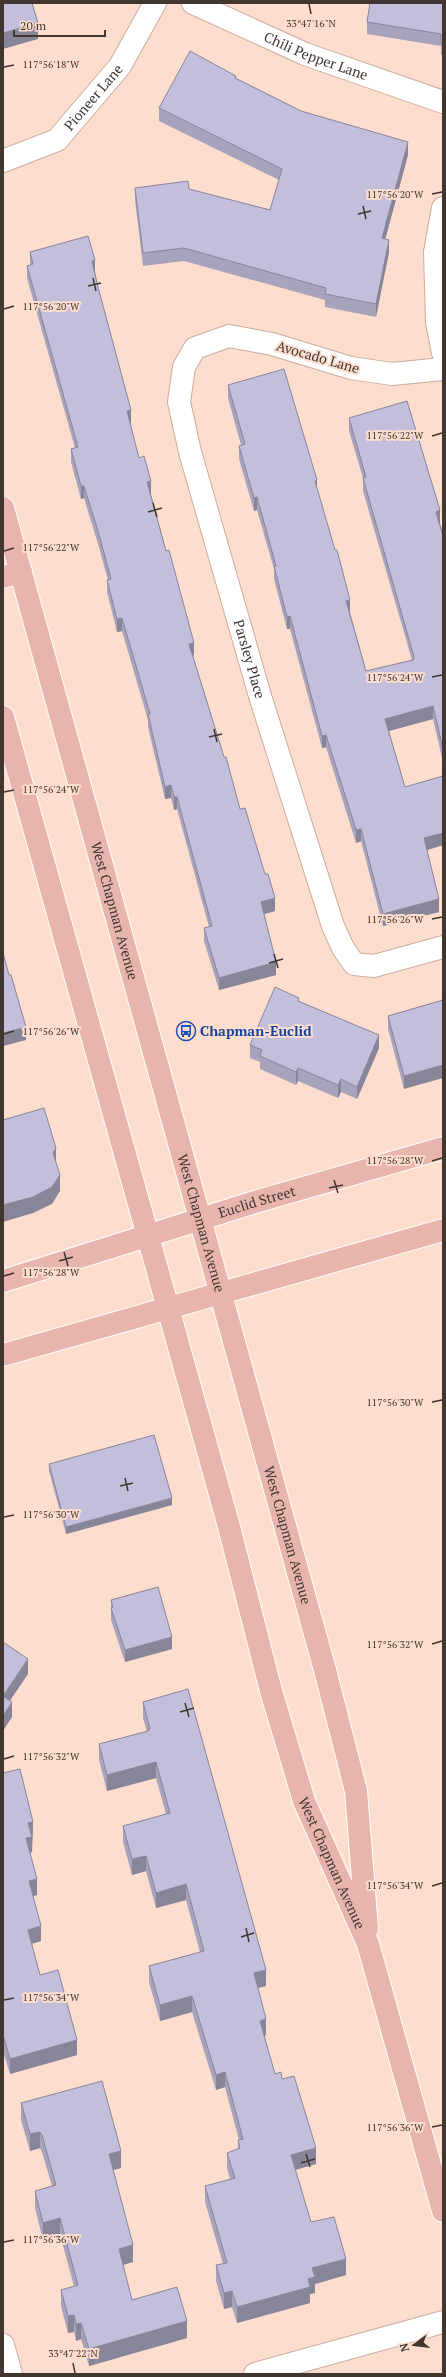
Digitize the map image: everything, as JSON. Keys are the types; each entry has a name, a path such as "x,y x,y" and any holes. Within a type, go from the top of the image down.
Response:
{"main road":[{"name":"West Chapman Avenue","path":"3,508 12,574 200,1220 356,1791 368,1944"},
{"name":"West Chapman Avenue","path":"3,717 228,1523 271,1691 304,1801 368,1944 438,2172 443,2211"},
{"name":"Euclid Street","path":"3,1281 200,1220 443,1148"},
{"path":"3,1354 443,1230"}],"street":[{"name":"Pioneer Lane","path":"3,161 58,140 120,66 155,3"},
{"name":"Chili Pepper Lane","path":"193,3 305,54 443,102"},
{"path":"443,208 435,252 437,322 443,353"},
{"name":"Avocado Lane","path":"195,348 229,336 272,344 351,368 392,374 443,369"},
{"name":"Parsley Place","path":"195,348 184,367 180,402 190,452 260,696 333,926 343,948 354,964 374,966 443,947"},
{"path":"255,2374 443,2322"},
{"path":"3,2345 11,2374"}],"building":[{"path":"3,3 32,3 38,23 3,33"},
{"path":"370,3 443,3 443,42 441,43 441,34 367,22"},
{"path":"190,51 236,76 235,78 301,111 408,142 382,238 389,240 376,304 325,294 326,288 184,248 143,253 135,188 188,181 189,189 270,210 282,169 159,108"},
{"path":"88,236 95,260 92,261 98,287 131,410 127,411 139,458 144,456 151,481 147,482 166,551 169,550 194,643 189,644 224,757 226,757 240,809 245,808 265,874 268,874 275,898 261,902 276,962 219,978 204,928 212,926 177,797 174,797 171,785 165,787 148,714 150,714 122,618 117,619 107,580 111,579 98,531 84,486 81,486 71,449 78,447 27,266 33,264 30,252"},
{"path":"284,369 317,480 315,481 335,550 337,550 350,600 346,601 366,671 413,660 414,657 363,478 366,477 349,418 407,401 440,510 436,512 443,536 443,749 433,706 385,719 405,787 443,776 443,833 424,838 439,899 383,914 361,829 356,830 326,735 322,736 290,616 287,617 274,566 276,566 257,497 254,498 239,446 245,444 228,385"},
{"path":"3,953 26,1027 3,1033"},
{"path":"275,987 299,998 298,1001 379,1035 357,1087 341,1079 338,1085 298,1068 296,1072 260,1056 262,1050 250,1045"},
{"path":"443,1000 443,1065 404,1076 388,1016"},
{"path":"44,1108 56,1148 53,1153 60,1175 52,1187 33,1197 3,1205 3,1120"},
{"path":"154,1435 172,1498 66,1527 49,1464"},
{"path":"158,1587 172,1637 125,1650 111,1608 113,1607 111,1600"},
{"path":"3,1642 28,1659 3,1696"},
{"path":"188,1689 266,1970 254,1973 266,2019 260,2021 275,2074 281,2072 282,2079 294,2076 316,2148 291,2155 311,2222 334,2217 346,2259 312,2268 315,2277 308,2279 310,2287 237,2307 232,2291 224,2293 216,2265 227,2263 205,2186 235,2178 227,2153 240,2148 238,2140 243,2139 225,2072 216,2075 192,1996 160,2005 149,1966 204,1951 186,1884 156,1893 146,1856 132,1859 123,1826 170,1813 156,1762 107,1775 99,1744 148,1731 150,1729 143,1702"},
{"path":"3,1696 12,1702 3,1716"},
{"path":"20,1769 33,1822 28,1823 32,1837 26,1838 37,1879 29,1881 41,1926 28,1930 40,1975 58,1970 77,2040 10,2059 3,2035 3,1773"},
{"path":"102,2081 121,2151 109,2154 133,2245 119,2249 132,2300 177,2287 187,2321 89,2349 81,2323 76,2324 74,2315 68,2316 61,2290 78,2285 60,2218 43,2223 35,2191 56,2185 42,2135 40,2132 30,2134 21,2103"}],"place":[{"name":"Chapman-Euclid","path":"186,1031"}]}
